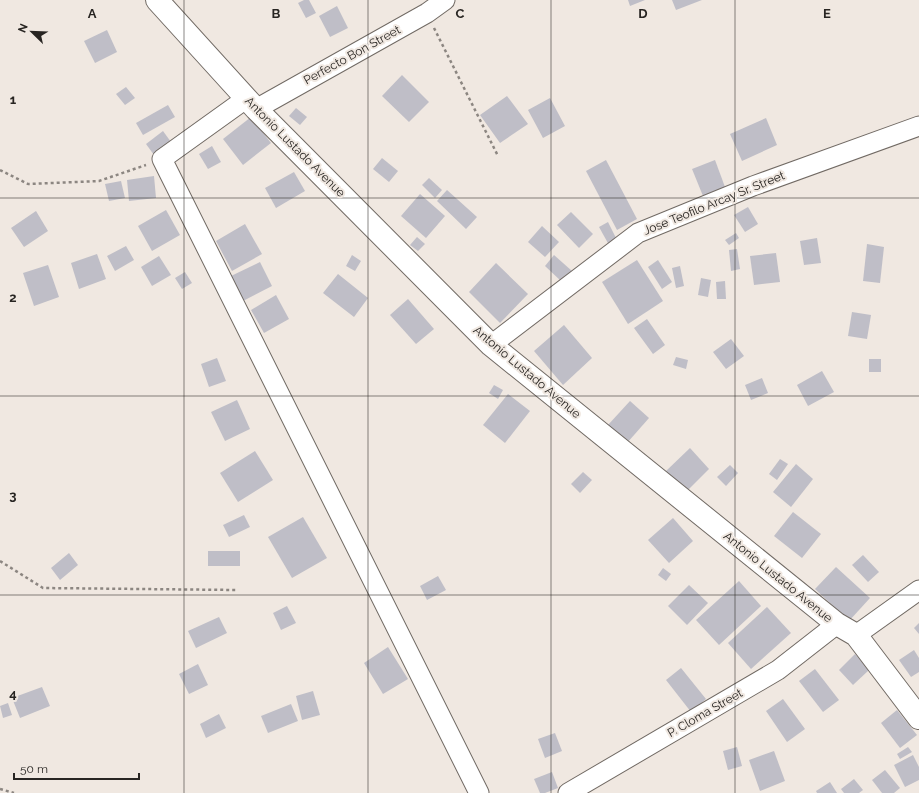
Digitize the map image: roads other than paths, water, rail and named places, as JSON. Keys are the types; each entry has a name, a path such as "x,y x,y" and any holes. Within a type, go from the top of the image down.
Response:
{"street":[{"name":"Antonio Lustado Avenue","path":"157,0 252,104 491,345 837,624 856,635 919,718"},
{"name":"Perfecto Bon Street","path":"445,0 427,13 252,104 162,159 478,793"},
{"name":"Jose Teofilo Arcay Sr. Street","path":"491,345 638,233 753,186 919,126"},
{"path":"856,635 919,590"},
{"name":"P. Cloma Street","path":"568,793 778,670 837,624"}]}
